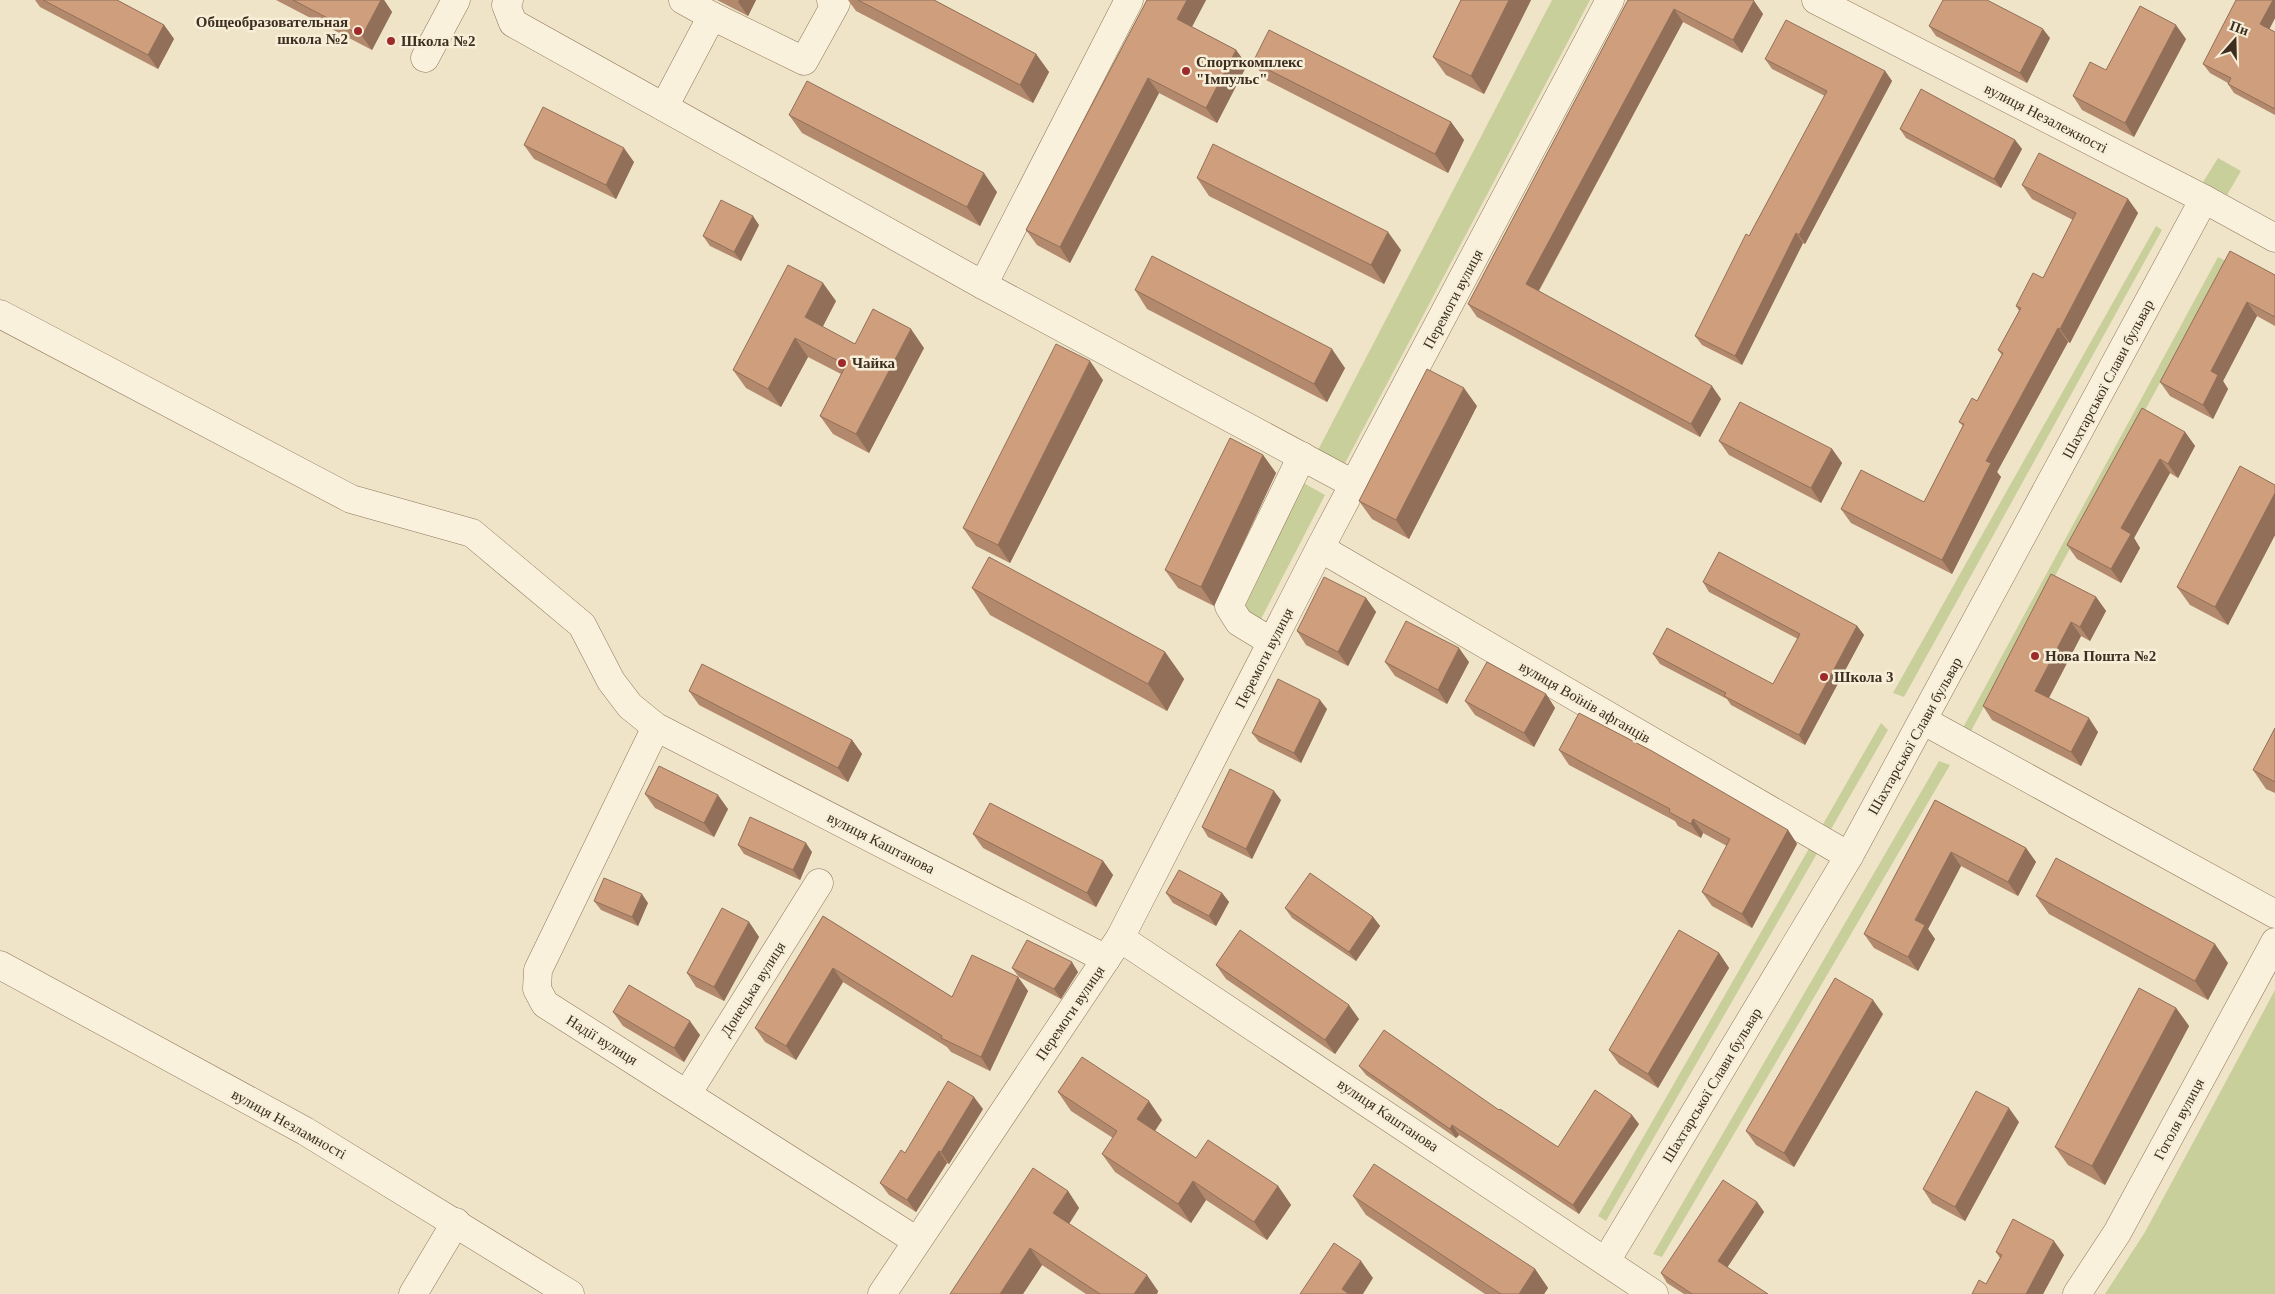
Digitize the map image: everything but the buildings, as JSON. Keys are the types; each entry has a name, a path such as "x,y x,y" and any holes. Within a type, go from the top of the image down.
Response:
{"street":[{"path":"425,58 456,0"},
{"path":"509,0 506,5 513,23 984,285 1355,485"},
{"path":"683,0 804,61 836,3 830,0"},
{"path":"984,285 1129,0"},
{"name":"Перемоги вулиця","path":"882,1294 1113,948 1320,548 1610,0"},
{"name":"вулиця Незалежності","path":"1816,0 2204,199 2275,238"},
{"path":"664,107 712,16"},
{"name":"Шахтарської Слави бульвар","path":"1606,1261 1849,856 1924,721 2204,199"},
{"name":"вулиця Каштанова","path":"0,314 351,499 472,533 582,625 611,681 630,706 656,727 1113,948 1606,1261 1625,1286 1654,1294"},
{"path":"1272,642 1239,622 1229,606 1302,456"},
{"name":"вулиця Воїнів афганців","path":"1320,548 1849,856"},
{"path":"1924,721 2275,914"},
{"name":"Надії вулиця","path":"656,727 538,970 536,989 545,1004 917,1241"},
{"name":"Донецька вулиця","path":"687,1094 819,882"},
{"name":"Гоголя вулиця","path":"2077,1294 2117,1233 2275,942"},
{"name":"вулиця Незламності","path":"0,965 305,1131 456,1222 570,1294"},
{"path":"413,1294 456,1222"}],"green space":[{"path":"1552,0 1590,0 1343,467 1317,452"},
{"path":"2218,158 2241,171 2227,195 2203,182"},
{"path":"2156,226 2162,230 1904,697 1893,693"},
{"path":"2218,257 2226,261 1965,742 1958,737"},
{"path":"1300,481 1325,495 1260,621 1239,607"},
{"path":"1881,723 1888,730 1606,1221 1598,1216"},
{"path":"1939,761 1950,765 1662,1257 1653,1254"},
{"path":"2275,990 2275,1294 2105,1294 2145,1232"}],"place":[{"name":"Общеобразовательная школа №2","path":"358,31"},
{"name":"Школа №2","path":"391,41"},
{"name":"Спорткомплекс \"Імпульс\"","path":"1186,71"},
{"name":"Чайка","path":"842,363"},
{"name":"Нова Пошта №2","path":"2035,656"},
{"name":"Школа 3","path":"1824,677"}]}
